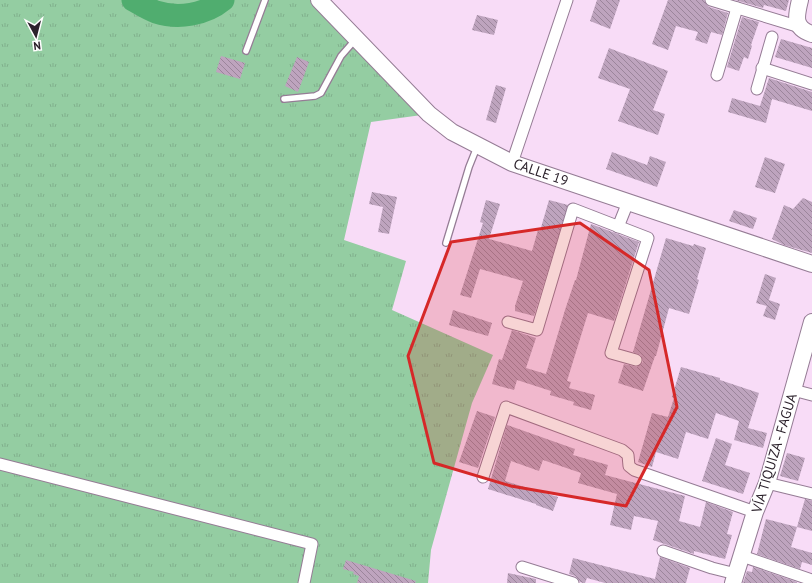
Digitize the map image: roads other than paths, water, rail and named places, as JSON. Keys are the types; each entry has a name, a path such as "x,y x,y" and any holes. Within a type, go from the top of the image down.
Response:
{"street":[{"name":"CALLE 19","path":"319,0 429,114 452,132 512,163 812,264"},
{"path":"512,163 567,0"},
{"path":"711,0 806,30"},
{"path":"800,0 796,19 806,30"},
{"path":"717,75 737,8"},
{"path":"757,89 772,37"},
{"path":"762,68 812,84"},
{"path":"618,227 628,202"},
{"path":"508,322 537,330 573,209 648,238 611,353 636,360"},
{"name":"VÍA TIQUIZA - FAGUA","path":"734,579 755,512 767,483 793,390 810,339 812,322"},
{"path":"793,390 812,395"},
{"path":"483,477 506,407 622,450 628,455 628,466 634,470 755,512"},
{"path":"0,464 312,544 304,583"},
{"path":"767,483 812,494"},
{"path":"663,551 712,568 734,579"},
{"path":"742,556 812,580"},
{"path":"522,568 573,583"}],"lane":[{"path":"246,51 265,0"},
{"path":"284,99 315,96 321,93 341,56 356,38"},
{"path":"446,243 468,167 478,145"}],"waterway":[{"path":"133,0 156,12 173,15 200,12 223,0"}]}
